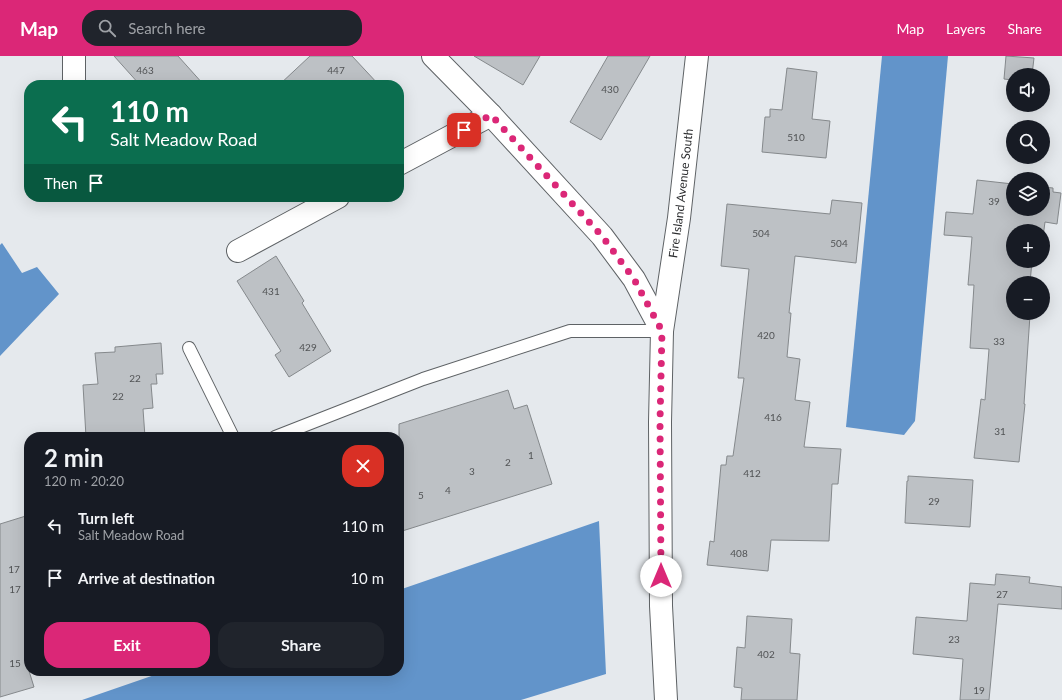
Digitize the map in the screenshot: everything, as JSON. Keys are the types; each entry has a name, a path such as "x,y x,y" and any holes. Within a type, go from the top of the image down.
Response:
{"street":[{"path":"74,56 74,80"},
{"path":"433,56 491,115 602,236 634,279 662,331"},
{"name":"Fire Island Avenue South","path":"666,700 661,606 660,422 662,331 679,218 697,56"},
{"path":"404,161 491,115"},
{"path":"238,250 329,202"}],"lane":[{"path":"287,432 423,379 570,331 662,331"},
{"path":"189,348 231,432"}],"water":[{"path":"882,56 948,56 915,421 904,435 846,427"},
{"path":"2,243 22,273 37,267 59,294 0,356 0,245"},
{"path":"599,521 606,674 521,700 82,700 152,676 404,676 404,588"}],"building":[{"path":"114,56 178,56 200,80 136,80"},
{"path":"310,56 352,56 374,80 284,80"},
{"path":"474,56 540,56 523,85"},
{"path":"608,56 650,56 601,140 570,122"},
{"path":"1006,56 1034,58 1033,68 1006,68 1006,79 1004,79"},
{"path":"787,68 817,72 812,119 830,121 826,158 762,152 765,117 770,117 770,109 782,110"},
{"path":"977,180 1006,183 1006,216 1050,216 1050,188 1053,188 1053,192 1061,193 1057,224 1045,222 1045,224 1006,224 1006,268 1031,268 1031,276 1006,276 1006,320 1030,320 1025,404 1019,462 974,458 981,399 985,400 989,349 970,348 974,285 968,285 972,237 944,235 946,212 973,214"},
{"path":"832,200 862,203 856,263 795,256 789,313 791,313 787,357 800,359 795,400 810,402 804,447 841,449 838,484 832,484 829,541 771,540 768,571 707,565 710,541 714,542 721,465 726,465 727,456 733,456 744,378 738,378 749,269 721,266 727,204 830,214"},
{"path":"276,256 304,301 302,303 331,351 289,377 275,355 281,351 237,281"},
{"path":"161,343 163,374 156,374 157,384 151,384 153,408 143,409 145,432 86,432 83,385 98,384 95,353 115,352 115,347"},
{"path":"508,390 514,409 527,405 552,484 404,530 404,432 399,432 399,424"},
{"path":"908,476 973,480 970,527 905,523"},
{"path":"24,517 24,676 31,676 34,687 0,697 0,524"},
{"path":"996,574 1030,577 1029,583 1062,587 1062,609 998,604 989,700 960,700 963,659 913,654 916,617 967,621 970,583 995,585"},
{"path":"747,616 792,619 790,653 800,654 797,700 741,700 742,688 734,687 737,647 745,648"}],"route":[{"path":"464,130 491,115 602,236 634,279 662,331 660,422 661,576"}]}
